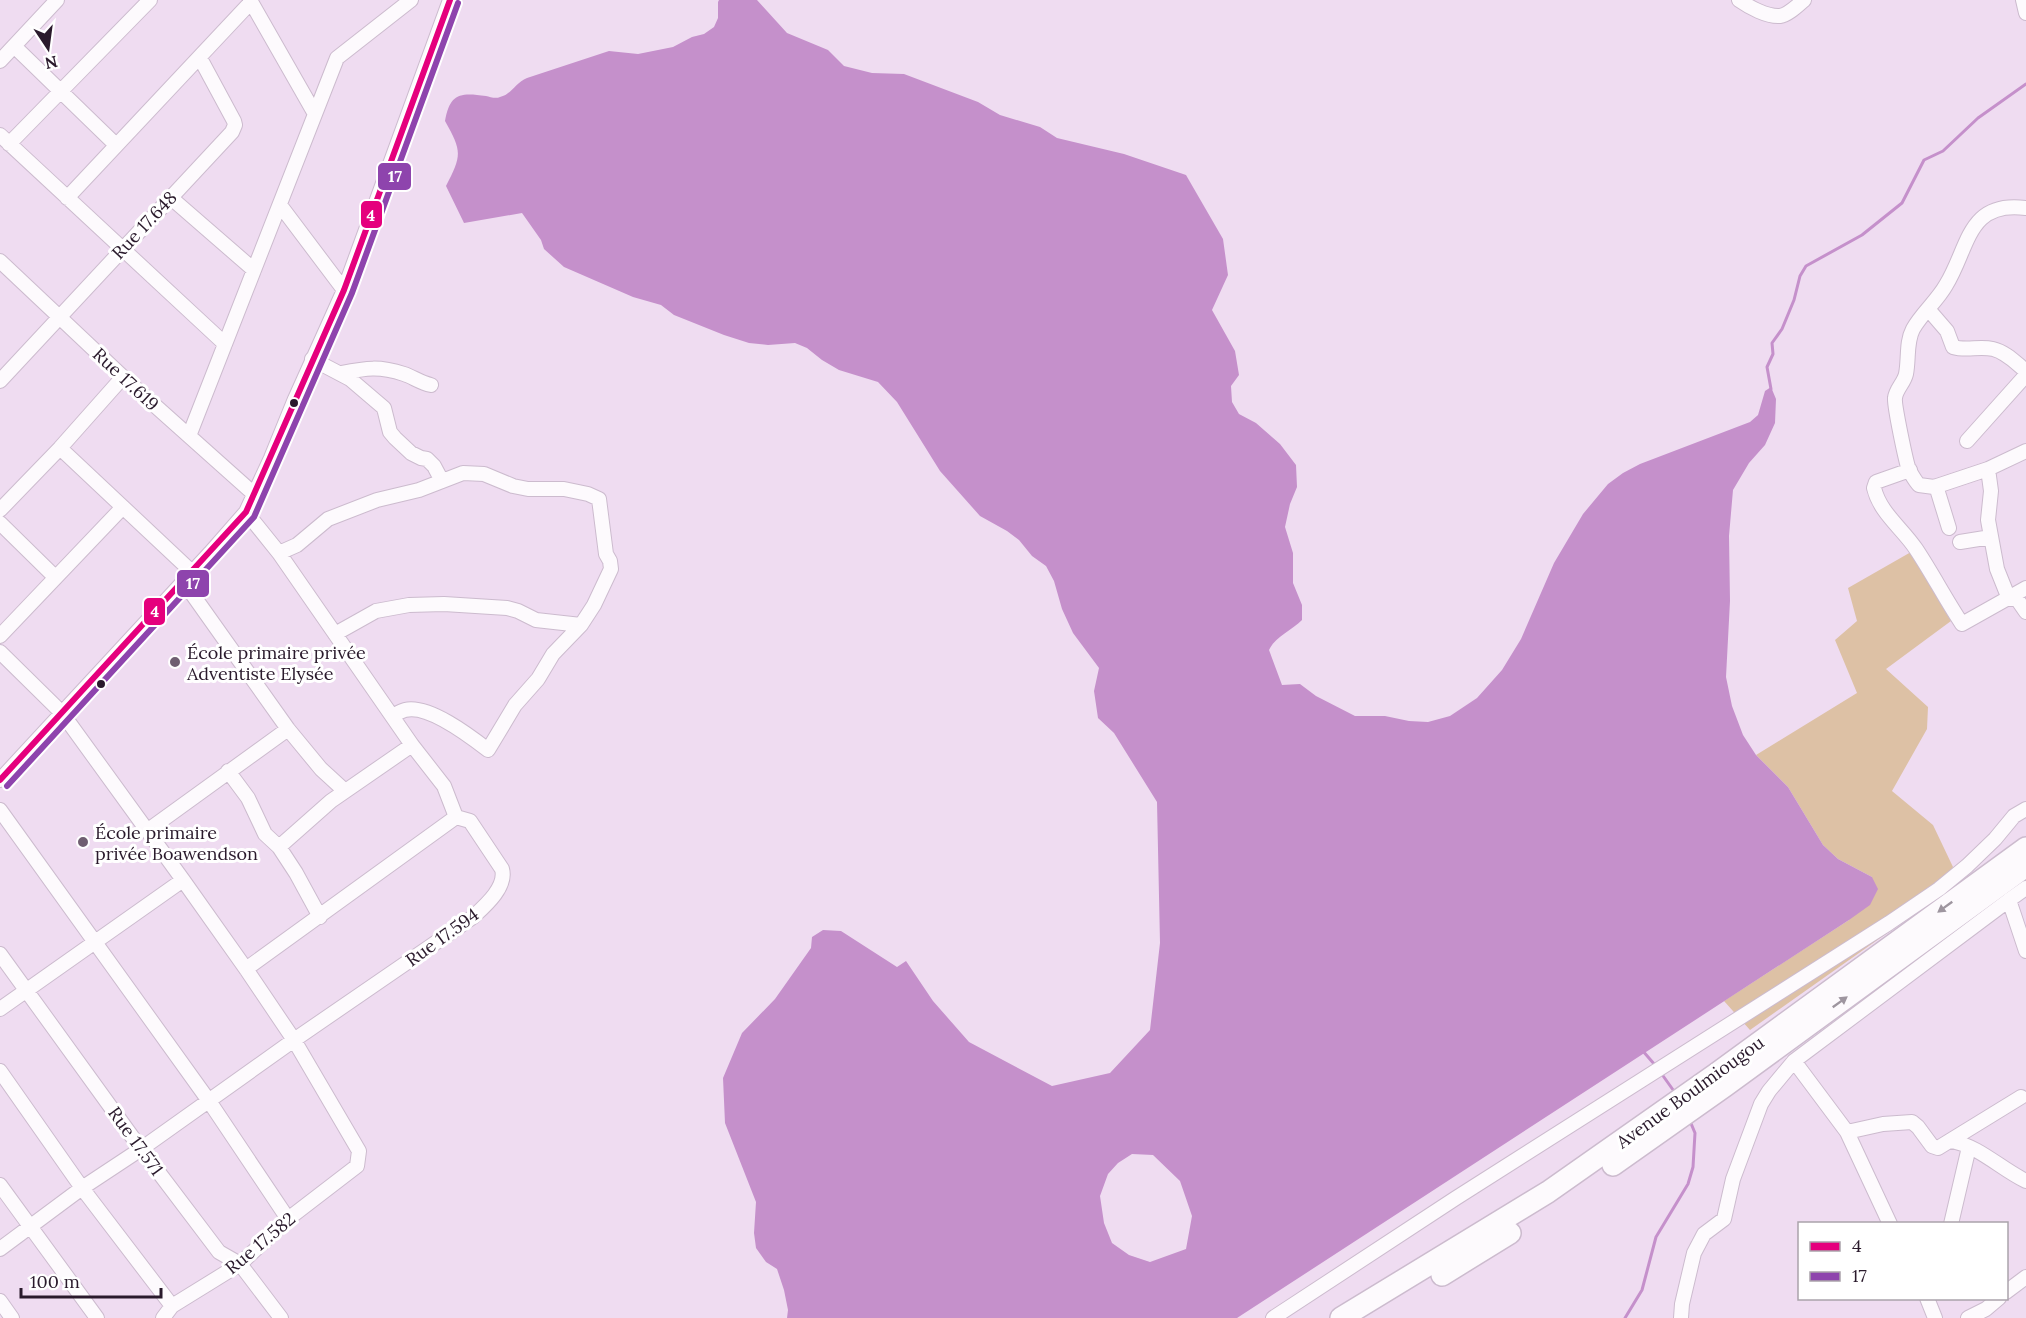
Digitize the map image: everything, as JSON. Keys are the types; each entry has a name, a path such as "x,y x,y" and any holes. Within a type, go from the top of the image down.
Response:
{"highway":[{"name":"Avenue Boulmiougou","path":"1720,1080 2026,848"},
{"name":"Avenue Boulmiougou","path":"1368,1318 1509,1234 1720,1080 2026,866"},
{"name":"Avenue Boulmiougou","path":"1341,1318 1658,1125"}],"street":[{"path":"0,61 57,0"},
{"path":"150,0 61,93 5,140 225,344"},
{"path":"189,436 338,56 411,0"},
{"path":"0,780 246,512 344,290 450,0"},
{"path":"1739,0 1776,16 1785,14 1804,0"},
{"path":"2023,0 2026,13"},
{"path":"67,198 200,58 250,1 315,114"},
{"path":"14,46 116,145"},
{"name":"Rue 17.648","path":"0,381 232,132 235,125 200,58"},
{"path":"170,197 254,270"},
{"path":"280,205 344,290"},
{"path":"2026,208 2009,208 1991,212 1974,225 1946,285 1909,338 1906,374 1895,399 1910,470 1919,485 1934,487 1988,469 2026,451"},
{"name":"Rue 17.619","path":"0,261 123,377 254,494"},
{"path":"1928,309 1947,331 1953,347 1992,349 2004,353 2026,373 1966,441"},
{"path":"312,359 341,373 384,408 390,432 411,453 427,459 434,466 442,481"},
{"path":"341,373 377,367 431,385"},
{"path":"0,510 60,448 123,377"},
{"path":"60,448 123,507 187,576 288,729 321,770 345,791"},
{"path":"1988,469 1991,491 1988,520 1997,569 2009,598"},
{"path":"1910,470 1876,482 1874,488 1876,498 1915,548 1962,624 2026,588"},
{"path":"279,554 297,545 328,519 377,500 418,490 463,473 484,474 513,486 536,491 564,489 599,499 606,554 611,569 594,605 581,625 553,654 538,679 515,705 488,750 430,713 406,709 392,716"},
{"path":"1934,487 1949,528"},
{"path":"0,636 123,507"},
{"path":"246,512 279,554 412,745 444,786 456,817 246,969"},
{"path":"0,523 55,577"},
{"path":"1960,542 1991,537"},
{"path":"2009,598 2017,599 2026,612"},
{"path":"335,634 376,611 427,604 507,608 536,620 581,625"},
{"path":"0,652 62,713 183,880 294,1040"},
{"path":"147,831 288,729"},
{"path":"279,848 331,801 412,745"},
{"path":"321,770 331,801"},
{"path":"228,771 248,798 265,834 279,848 296,873 320,917"},
{"path":"1273,1318 1474,1186 1939,889 1995,839 2014,816 2026,809"},
{"path":"0,810 209,1101 288,1219"},
{"name":"Rue 17.594","path":"0,1249 82,1188 473,917 494,894 503,878 502,869 470,821 456,817"},
{"path":"0,1010 183,880"},
{"path":"1681,1318 1694,1253 1704,1234 1724,1218 1734,1179 1761,1104 1769,1091 1794,1061 2026,888"},
{"path":"2009,900 2026,951"},
{"name":"Rue 17.571","path":"0,954 141,1149 219,1252 240,1264 280,1318"},
{"name":"Rue 17.582","path":"163,1318 172,1306 240,1264 288,1219 357,1166 359,1151 354,1140 294,1040"},
{"path":"1794,1061 1847,1132 1889,1222"},
{"path":"0,1071 82,1188 172,1306"},
{"path":"1847,1132 1883,1124 1912,1122 1935,1148 1952,1141 2021,1097"},
{"path":"1952,1141 1969,1147 2026,1181"},
{"path":"1951,1222 1969,1147"},
{"path":"0,1185 98,1318"},
{"path":"2008,1291 2026,1277"},
{"path":"1928,1300 1935,1318"},
{"path":"1968,1318 1998,1300"},
{"path":"0,1301 12,1318"}],"shaded area":[{"path":"719,0 757,0 787,33 828,50 844,66 872,73 904,74 978,102 1000,115 1040,127 1057,138 1124,154 1186,175 1223,239 1228,275 1212,310 1235,351 1239,375 1231,386 1232,402 1239,414 1256,423 1280,444 1296,465 1297,487 1290,504 1285,527 1293,553 1293,583 1302,605 1302,620 1279,637 1269,650 1282,685 1300,684 1316,696 1355,716 1385,716 1428,722 1450,716 1477,698 1502,670 1521,639 1554,563 1583,514 1608,484 1640,464 1750,422 1758,415 1765,391 1771,387 1776,399 1775,423 1765,445 1749,463 1733,490 1729,536 1730,601 1726,677 1732,706 1743,735 1756,755 1788,787 1823,845 1838,859 1872,877 1878,889 1870,905 1237,1318 787,1318 788,1310 784,1290 777,1269 766,1262 756,1248 754,1233 756,1202 725,1123 723,1078 742,1033 775,999 811,948 812,937 823,930 841,931 897,967 906,961 933,1001 969,1042 1052,1086 1110,1073 1150,1030 1160,943 1157,802 1114,733 1098,718 1094,691 1099,668 1073,633 1062,609 1054,581 1046,566 1032,556 1019,540 980,516 940,471 897,402 878,382 839,370 807,348 795,343 768,345 749,343 724,335 674,315 661,305 633,297 564,267 544,249 541,240 522,213 464,223 446,186 455,167 458,153 455,139 445,121 453,100 469,94 498,98 507,94 527,78 609,51 638,54 673,47 692,37 704,34 714,27 718,18","holes":["1132,1154 1153,1155 1180,1181 1192,1216 1186,1249 1150,1262 1129,1255 1112,1243 1104,1223 1100,1196 1108,1174 1118,1163"]},
{"path":"1911,552 1951,621 1886,669 1928,707 1927,729 1892,791 1933,825 1953,867 1934,900 1750,1030 1724,1001 1849,920 1872,877 1838,859 1823,845 1788,787 1756,755 1857,693 1835,640 1857,621 1848,588"}],"waterway":[{"path":"1771,389 1767,367 1773,354 1772,343 1782,329 1794,300 1800,276 1806,266 1862,235 1902,203 1924,160 1943,151 1978,118 2026,84"},
{"path":"1642,1050 1655,1065"},
{"path":"1661,1073 1676,1094"},
{"path":"1625,1318 1642,1290 1656,1237 1688,1184 1693,1167 1695,1133 1690,1121"}],"transit line":[{"name":"4","path":"0,780 246,512 344,290 450,0"},
{"name":"17","path":"7,786 254,517 352,293 458,3"}],"place":[{"name":"École primaire privée Adventiste Elysée","path":"175,662"},
{"name":"École primaire privée Boawendson","path":"83,842"}]}
